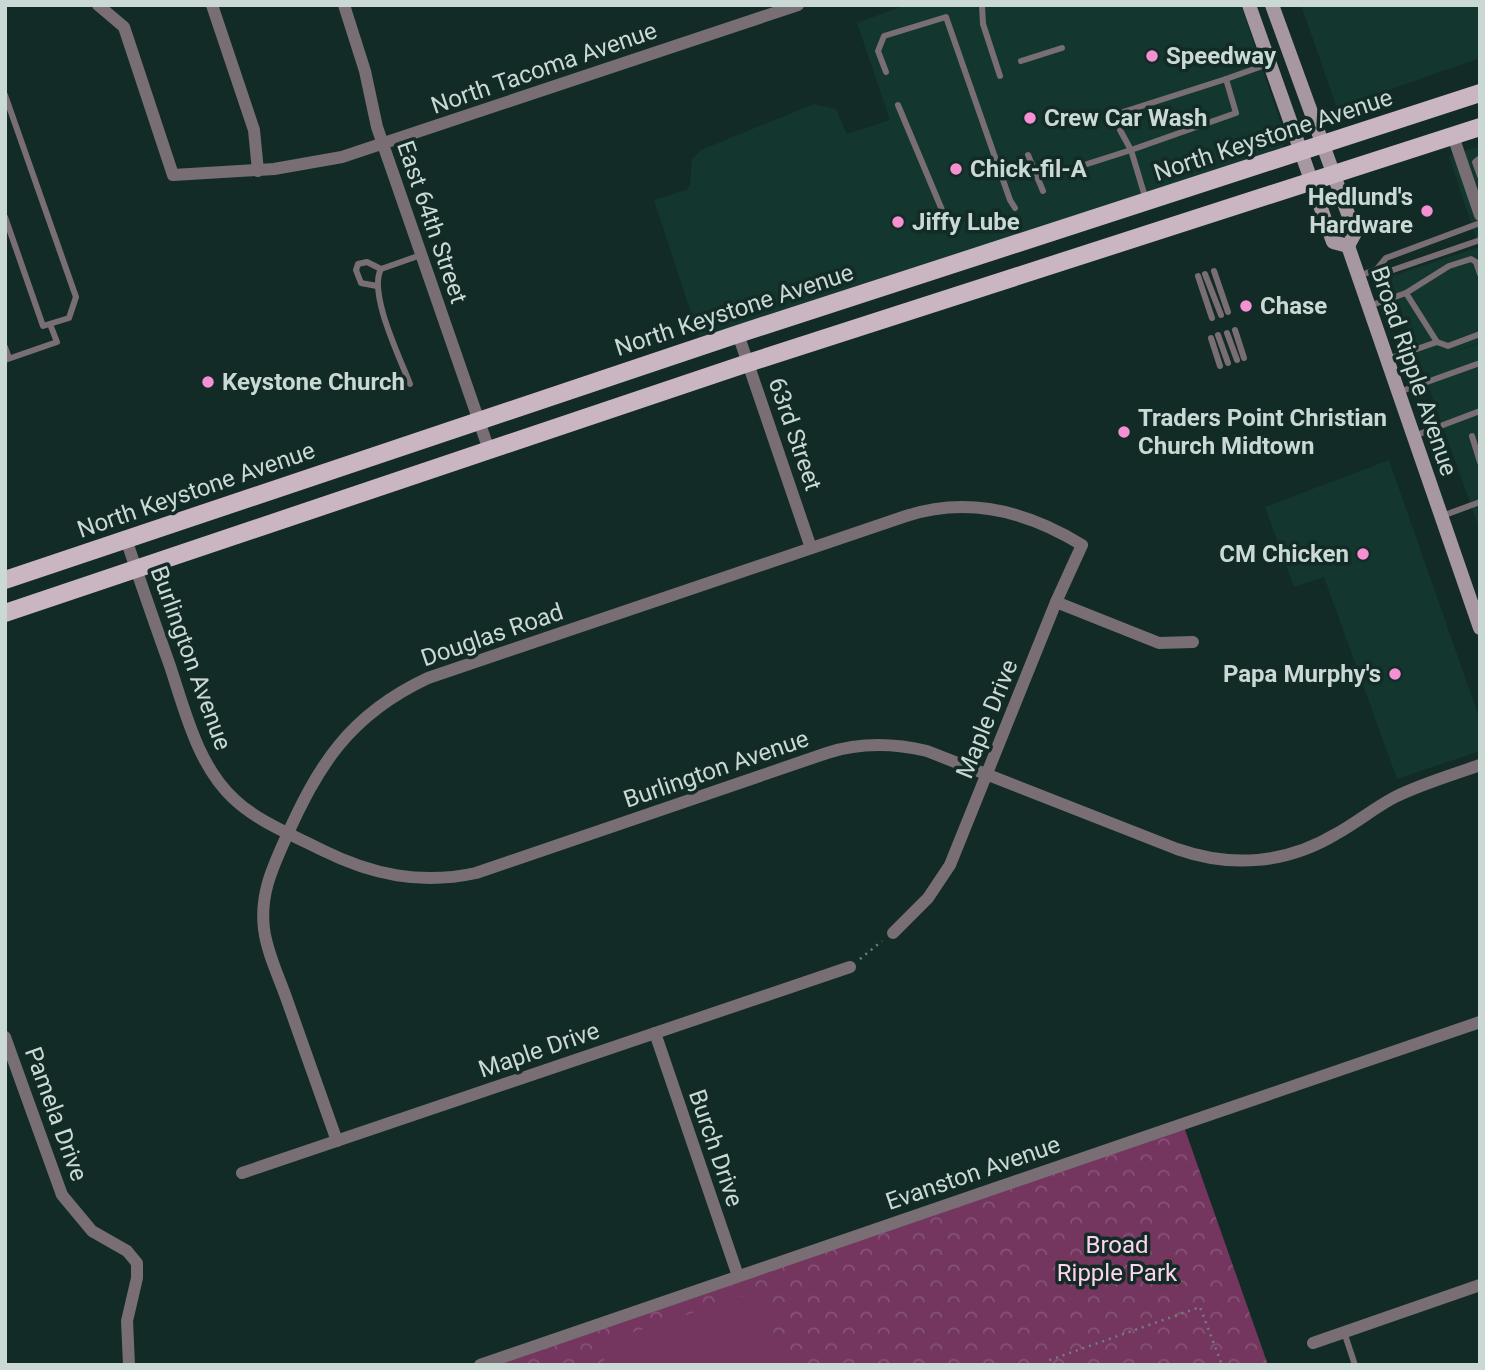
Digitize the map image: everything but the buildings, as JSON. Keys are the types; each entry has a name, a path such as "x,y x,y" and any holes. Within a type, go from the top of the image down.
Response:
{"main road":[{"name":"North Keystone Avenue","path":"5,580 738,334 1480,93"},
{"path":"5,613 748,363 1480,127"}],"street":[{"name":"North Tacoma Avenue","path":"98,5 124,27 173,175 258,171 323,161 383,145 798,5"},
{"path":"212,5 254,130 258,171"},
{"name":"East 64th Street","path":"344,5 383,145 489,450"},
{"path":"1249,5 1333,242 1348,246 1355,233 1272,5"},
{"path":"1453,136 1480,215"},
{"name":"Broad Ripple Avenue","path":"1348,246 1440,517 1474,593 1480,628"},
{"name":"63rd Street","path":"738,334 811,548"},
{"name":"Douglas Road","path":"337,1141 264,931 264,891 288,832 319,768 340,741 364,717 403,690 435,676 912,514 965,506 1008,512 1082,545"},
{"name":"Burlington Avenue","path":"126,539 208,767 235,800 343,861 382,874 409,878 443,878 490,869 852,747 907,746 988,773 1189,854 1242,862 1276,859 1314,846 1399,795 1480,765"},
{"name":"Maple Drive","path":"892,933 928,898 950,865 1056,602 1082,545"},
{"path":"1056,602 1159,643 1193,642"},
{"name":"Maple Drive","path":"242,1173 850,967"},
{"name":"Evanston Avenue","path":"480,1365 1480,1022"},
{"name":"Burch Drive","path":"655,1033 738,1276"},
{"name":"Pamela Drive","path":"5,1037 62,1195 92,1231 134,1257 138,1269 127,1321 129,1365"},
{"path":"1312,1343 1480,1285"}],"lane":[{"path":"982,5 983,24 999,76"},
{"path":"886,72 878,51 884,36 946,17 1010,200 1016,208"},
{"path":"1021,61 1062,48"},
{"path":"1147,202 1131,150 1120,130 1122,112 1269,64"},
{"path":"1084,165 1236,113 1226,79"},
{"path":"5,95 76,297 69,318 43,326 5,218"},
{"path":"898,105 950,229"},
{"path":"1028,155 1043,191"},
{"path":"1480,158 1475,162 1480,176"},
{"path":"1377,269 1386,258 1480,223"},
{"path":"1358,276 1377,269 1390,271 1480,240"},
{"path":"410,384 376,278 381,269 421,255"},
{"path":"1369,306 1406,293 1450,266 1471,259 1476,262 1480,274"},
{"path":"377,286 361,283 356,270 358,264 367,262 381,269"},
{"path":"1214,271 1228,312"},
{"path":"1212,318 1202,275 1221,316"},
{"path":"1406,293 1437,342 1448,346 1480,334"},
{"path":"5,347 7,359 57,342 50,324"},
{"path":"1235,330 1244,358"},
{"path":"1227,333 1237,360"},
{"path":"1214,337 1224,365"},
{"path":"1388,359 1437,342"},
{"path":"1398,392 1480,363"},
{"path":"1413,437 1480,411"},
{"path":"1472,436 1480,461"},
{"path":"1440,517 1480,502"},
{"path":"1344,1332 1356,1365"}],"path":[{"path":"850,967 892,933"},
{"path":"1049,1365 1047,1361 1200,1307 1222,1365"}],"shaded area":[{"path":"905,5 1241,5 1287,142 1280,150 699,337 654,200 686,190 690,185 692,159 701,150 814,104 836,109 847,134 890,120 857,23"},
{"path":"1301,5 1480,5 1480,58 1337,108"},
{"path":"1480,146 1480,342 1451,353 1480,343 1480,530 1389,277 1479,247 1449,156"},
{"path":"1389,460 1480,720 1480,751 1397,779 1324,577 1294,587 1265,507"}],"green space":[{"name":"Broad Ripple Park","path":"1183,1124 1268,1365 478,1365"},
{"path":"759,1291 785,1365 601,1365 619,1337"}],"place":[{"name":"Speedway","path":"1152,56"},
{"name":"Crew Car Wash","path":"1030,118"},
{"name":"Chick-fil-A","path":"956,169"},
{"name":"Hedlund's Hardware","path":"1427,211"},
{"name":"Jiffy Lube","path":"898,222"},
{"name":"Chase","path":"1246,306"},
{"name":"Keystone Church","path":"208,382"},
{"name":"Traders Point Christian Church Midtown","path":"1124,432"},
{"name":"CM Chicken","path":"1363,554"},
{"name":"Papa Murphy's","path":"1395,674"}]}
